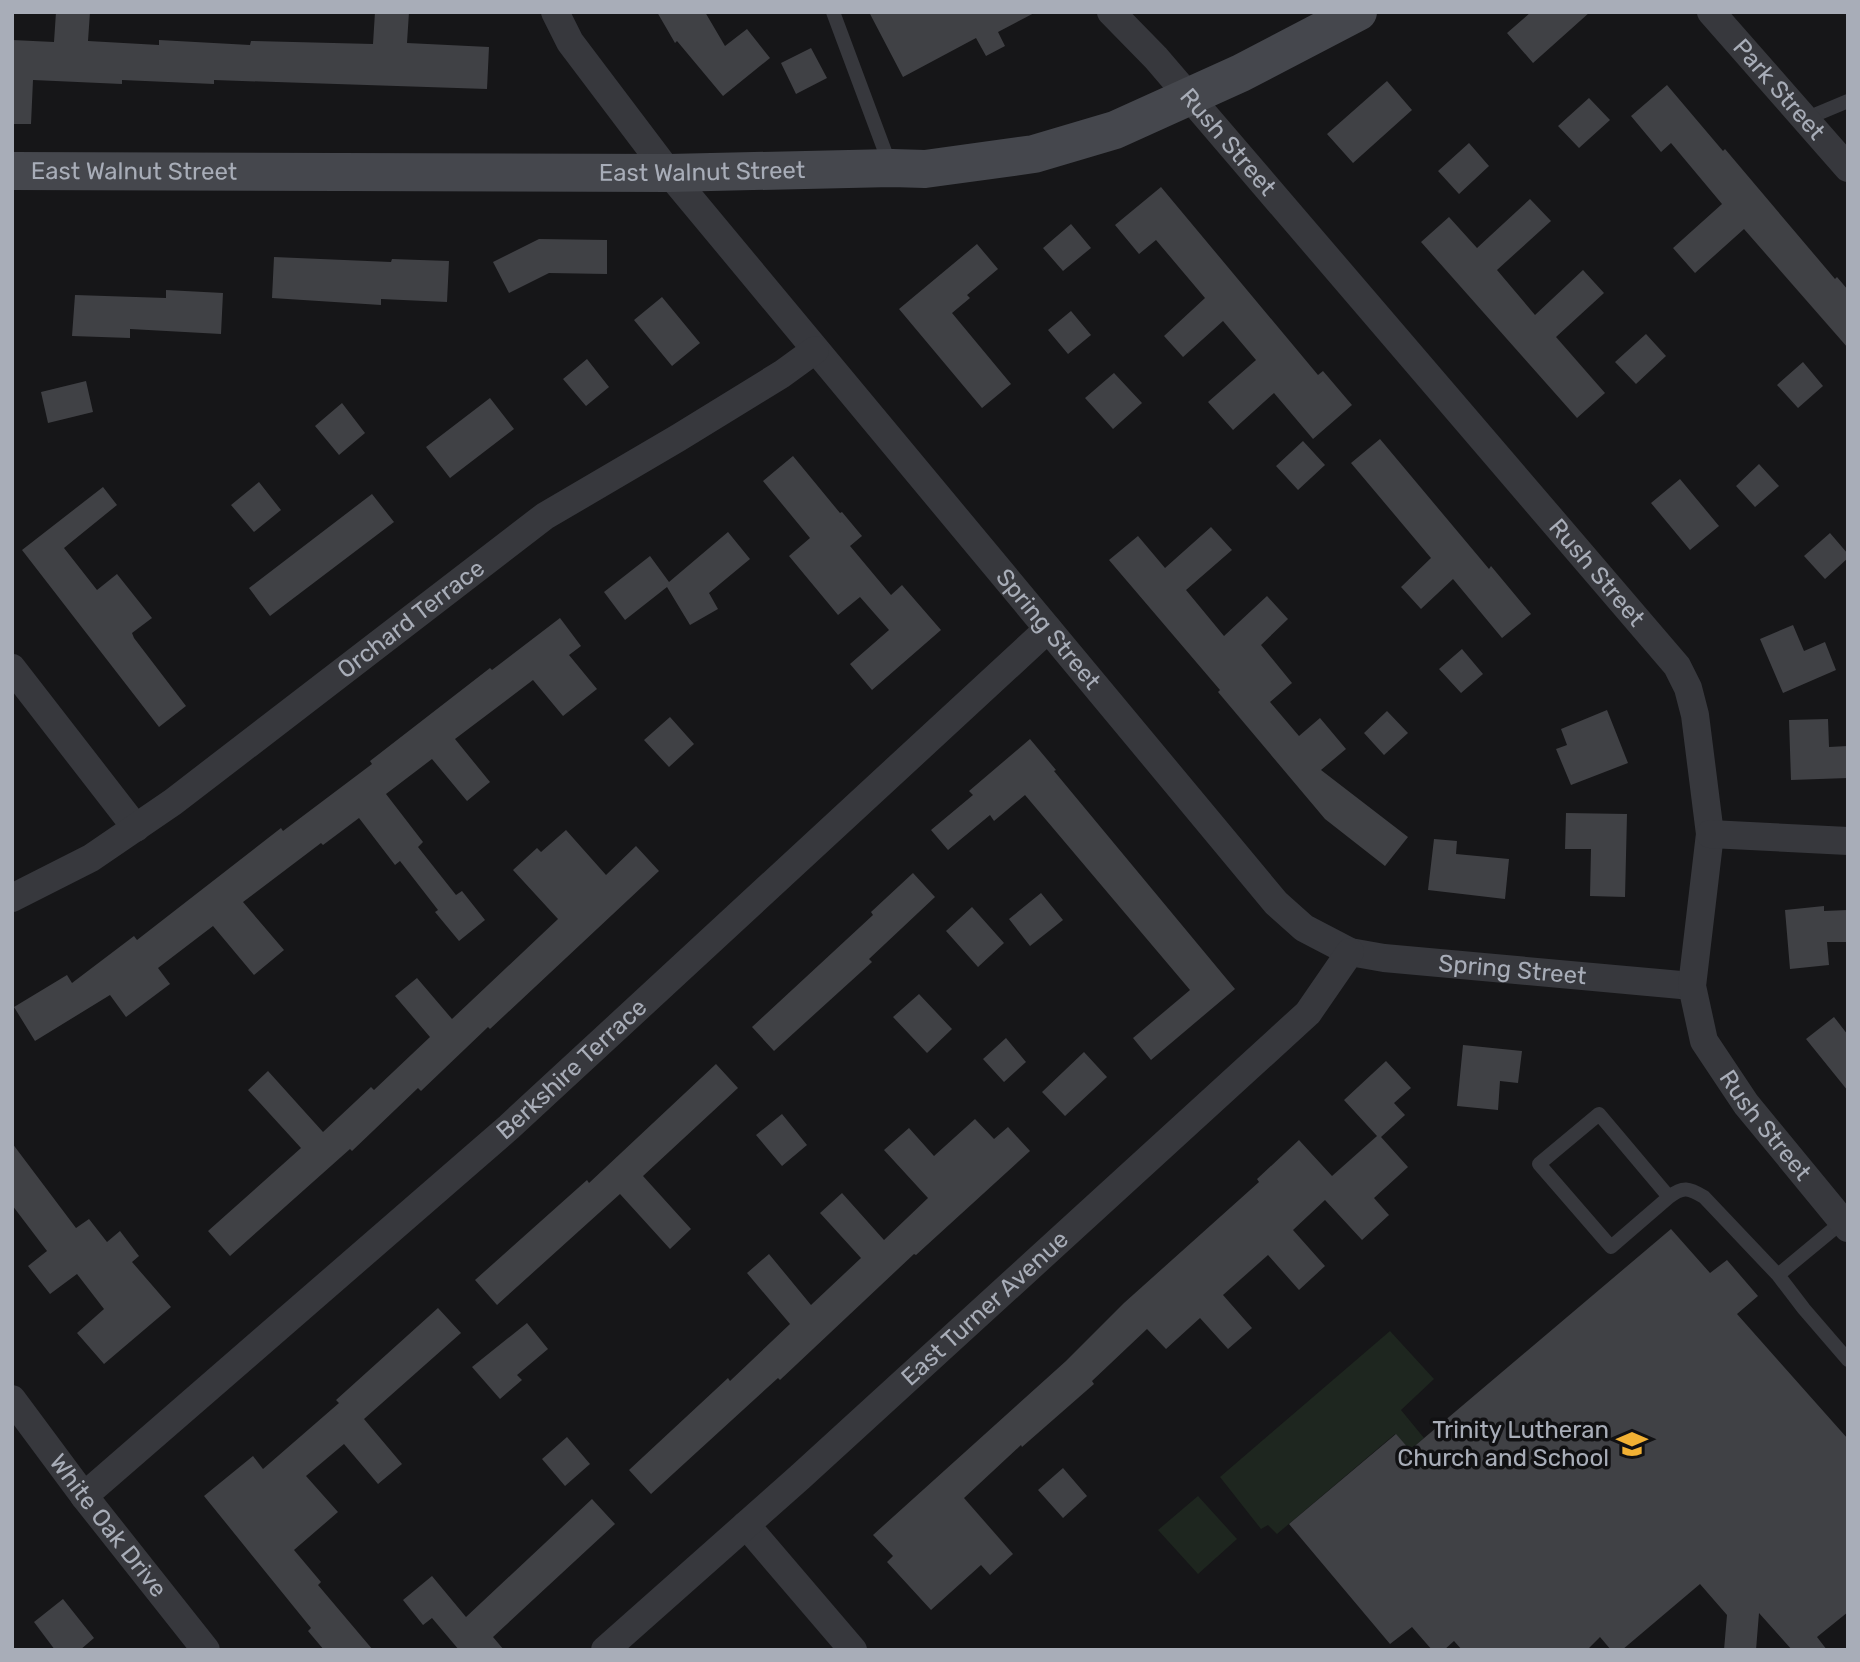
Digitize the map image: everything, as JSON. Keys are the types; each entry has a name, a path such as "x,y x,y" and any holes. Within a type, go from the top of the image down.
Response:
{"street":[{"name":"Spring Street","path":"555,12 570,42 669,173 1276,903 1304,928 1350,952 1449,965 1692,986"},
{"name":"Rush Street","path":"1111,12 1156,58 1677,666 1688,688 1695,715 1710,834 1692,986 1704,1041 1725,1076 1845,1225"},
{"name":"East Walnut Street","path":"12,171 669,173 925,169 1034,153 1115,130 1188,98 1358,12"},
{"name":"Park Street","path":"1711,12 1848,168"},
{"name":"Orchard Terrace","path":"12,898 91,858 184,794 545,516 701,424 782,374 815,350"},
{"name":"Berkshire Terrace","path":"84,1496 509,1127 1048,629"},
{"path":"12,668 136,828"},
{"path":"1710,834 1848,841"},
{"name":"East Turner Avenue","path":"605,1650 1308,1013 1350,952"},
{"name":"White Oak Drive","path":"12,1399 84,1496 206,1650"},
{"path":"746,1525 853,1650"}],"lane":[{"path":"833,12 892,168"},
{"path":"1805,119 1848,101"},
{"path":"1669,1197 1599,1114 1539,1164 1611,1247 1680,1188 1690,1188 1704,1197 1778,1275 1848,1360"},
{"path":"1778,1275 1845,1225"}],"shaded area":[{"path":"1390,1331 1434,1379 1401,1410 1424,1438 1410,1450 1395,1434 1277,1534 1268,1525 1261,1529 1220,1477"},
{"path":"1198,1496 1237,1539 1198,1574 1158,1530"}],"building":[{"path":"56,12 90,12 88,41 159,45 159,40 250,45 251,41 373,44 375,12 409,12 407,43 489,47 487,89 214,80 214,84 122,80 122,84 33,80 31,124 12,124 12,40 54,42"},
{"path":"657,12 705,12 725,46 747,29 770,58 723,96 677,41 675,43"},
{"path":"869,12 1036,12 998,32 1005,46 986,56 976,38 903,77"},
{"path":"1531,12 1590,12 1533,63 1507,33"},
{"path":"811,48 827,78 796,94 781,63"},
{"path":"1387,81 1412,110 1353,163 1327,134"},
{"path":"1667,85 1835,279 1837,277 1848,290 1848,348 1744,229 1695,273 1673,248 1722,204 1671,143 1661,152 1631,116"},
{"path":"1589,98 1610,120 1579,148 1558,126"},
{"path":"1469,143 1489,166 1459,194 1438,171"},
{"path":"1161,187 1318,375 1323,371 1352,405 1313,439 1274,393 1233,430 1208,402 1256,360 1223,321 1183,357 1164,336 1205,298 1156,240 1139,254 1115,225"},
{"path":"1530,199 1551,221 1497,270 1535,315 1583,270 1604,293 1556,337 1605,393 1577,418 1421,242 1449,217 1477,248"},
{"path":"1071,224 1091,248 1063,271 1043,248"},
{"path":"539,239 607,240 607,274 549,273 509,293 493,262"},
{"path":"977,244 998,269 967,295 970,298 952,313 1011,384 982,408 899,309"},
{"path":"274,257 391,262 392,259 449,261 447,302 381,299 381,305 272,298"},
{"path":"166,290 223,293 221,334 130,329 130,338 72,336 75,295 166,298"},
{"path":"662,297 700,343 672,366 634,320"},
{"path":"1071,311 1091,335 1068,354 1048,330"},
{"path":"1646,334 1666,356 1636,384 1615,362"},
{"path":"587,359 609,387 586,406 563,379"},
{"path":"1803,362 1823,386 1798,408 1777,385"},
{"path":"1114,373 1142,403 1113,429 1085,398"},
{"path":"86,381 93,412 48,423 41,392"},
{"path":"490,398 514,429 450,478 426,447"},
{"path":"342,403 365,433 339,455 315,426"},
{"path":"1380,439 1489,569 1491,566 1531,614 1502,638 1453,579 1421,609 1401,587 1431,558 1351,463"},
{"path":"1303,441 1325,465 1298,490 1276,466"},
{"path":"793,456 862,536 850,546 891,595 902,585 941,630 872,690 850,664 889,630 860,597 838,615 789,556 810,538 763,481"},
{"path":"1759,464 1779,486 1755,507 1736,486"},
{"path":"1680,479 1719,526 1690,550 1651,503"},
{"path":"259,482 281,510 254,532 231,505"},
{"path":"103,487 117,505 64,548 97,590 117,574 152,618 132,633 186,706 159,727 22,550"},
{"path":"372,494 394,522 270,616 249,588"},
{"path":"1211,527 1232,550 1186,590 1224,636 1267,596 1288,619 1261,645 1292,683 1270,702 1299,736 1320,718 1346,749 1321,770 1408,837 1385,866 1325,819 1109,560 1138,536 1165,568"},
{"path":"728,532 750,559 709,593 718,609 690,625 667,587 625,620 604,592 650,556 669,582"},
{"path":"1830,533 1848,554 1848,558 1825,579 1804,556"},
{"path":"560,618 581,646 569,655 597,689 563,716 533,680 455,739 490,782 467,801 432,759 386,794 423,842 418,847 456,895 462,891 485,920 459,941 435,912 438,910 400,861 395,865 359,818 243,902 284,950 254,975 213,926 158,968 170,984 126,1017 110,995 35,1041 14,1007 67,975 72,983 134,936 137,940 281,828 283,831 372,764 370,761 490,668 492,670"},
{"path":"1793,625 1804,651 1825,642 1836,670 1783,693 1760,639"},
{"path":"1462,649 1483,674 1461,693 1439,669"},
{"path":"1607,710 1628,763 1571,785 1556,749 1567,745 1561,729"},
{"path":"1387,711 1408,733 1384,755 1364,733"},
{"path":"670,717 694,744 669,767 644,740"},
{"path":"1828,719 1829,747 1848,746 1848,778 1791,780 1789,720"},
{"path":"1030,739 1235,989 1151,1060 1133,1038 1190,990 1025,795 994,821 990,815 948,850 931,830 973,795 969,791"},
{"path":"1566,813 1627,814 1625,897 1590,896 1591,849 1565,849"},
{"path":"566,830 606,875 636,846 659,871 421,1091 418,1088 352,1151 350,1149 230,1256 208,1231 301,1148 248,1090 268,1071 323,1132 371,1087 374,1090 430,1037 395,996 417,978 452,1019 558,919 513,870 537,848 541,852"},
{"path":"1434,839 1457,841 1456,854 1509,859 1505,899 1428,890"},
{"path":"913,873 935,897 869,959 872,962 774,1051 752,1027 873,915 871,912"},
{"path":"1041,893 1063,920 1030,946 1009,919"},
{"path":"1824,906 1824,911 1848,910 1848,942 1827,942 1829,965 1790,969 1785,910"},
{"path":"972,907 1004,943 978,967 946,931"},
{"path":"919,994 952,1029 927,1053 893,1017"},
{"path":"1834,1017 1848,1035 1848,1091 1806,1039"},
{"path":"1006,1038 1026,1062 1004,1082 983,1059"},
{"path":"1463,1045 1522,1051 1518,1083 1500,1081 1498,1110 1457,1106"},
{"path":"1084,1052 1107,1077 1065,1116 1042,1092"},
{"path":"1386,1061 1411,1088 1394,1103 1405,1115 1381,1137 1408,1167 1374,1198 1389,1215 1362,1240 1325,1200 1293,1230 1325,1266 1299,1290 1268,1255 1223,1295 1252,1328 1228,1349 1200,1318 1166,1349 1147,1329 1092,1381 1094,1384 1022,1447 1021,1445 964,1498 1013,1554 990,1575 981,1565 931,1610 887,1562 893,1556 873,1535 1066,1361 1124,1303 1259,1182 1257,1179 1299,1140 1332,1176 1377,1136 1344,1100"},
{"path":"716,1064 738,1088 643,1176 691,1229 670,1249 620,1194 497,1305 475,1280 587,1180 589,1183"},
{"path":"782,1114 807,1145 782,1166 756,1135"},
{"path":"975,1119 994,1139 1008,1127 1030,1151 651,1494 629,1470 790,1324 747,1273 769,1254 811,1305 861,1258 820,1213 842,1193 884,1240 928,1198 884,1150 909,1128 934,1156"},
{"path":"12,1143 76,1228 89,1219 107,1242 120,1231 139,1256 132,1262 171,1307 104,1364 77,1333 104,1309 77,1274 50,1294 28,1266 47,1251 12,1205"},
{"name":"Trinity Lutheran Church and School","path":"1671,1229 1710,1273 1727,1260 1758,1296 1737,1314 1848,1439 1848,1612 1817,1637 1827,1650 1792,1650 1759,1613 1756,1650 1724,1650 1727,1615 1700,1584 1622,1650 1611,1650 1600,1637 1587,1650 1462,1650 1454,1641 1444,1650 1432,1650 1412,1627 1390,1644 1289,1524 1396,1434 1410,1450"},
{"path":"438,1308 461,1333 364,1419 402,1464 378,1484 344,1444 306,1476 338,1512 294,1550 321,1582 318,1585 373,1650 324,1650 308,1631 311,1628 204,1496 253,1456 263,1469 339,1403 336,1400"},
{"path":"527,1323 548,1349 517,1375 522,1380 500,1399 472,1367"},
{"path":"567,1437 590,1464 565,1486 542,1459"},
{"path":"1063,1468 1087,1496 1063,1518 1038,1490"},
{"path":"592,1499 615,1524 493,1637 504,1650 459,1650 432,1618 423,1625 403,1600 432,1576 466,1617"},
{"path":"63,1599 94,1638 80,1650 55,1650 34,1622"}],"place":[{"name":"Trinity Lutheran Church and School","path":"1632,1444"}]}
